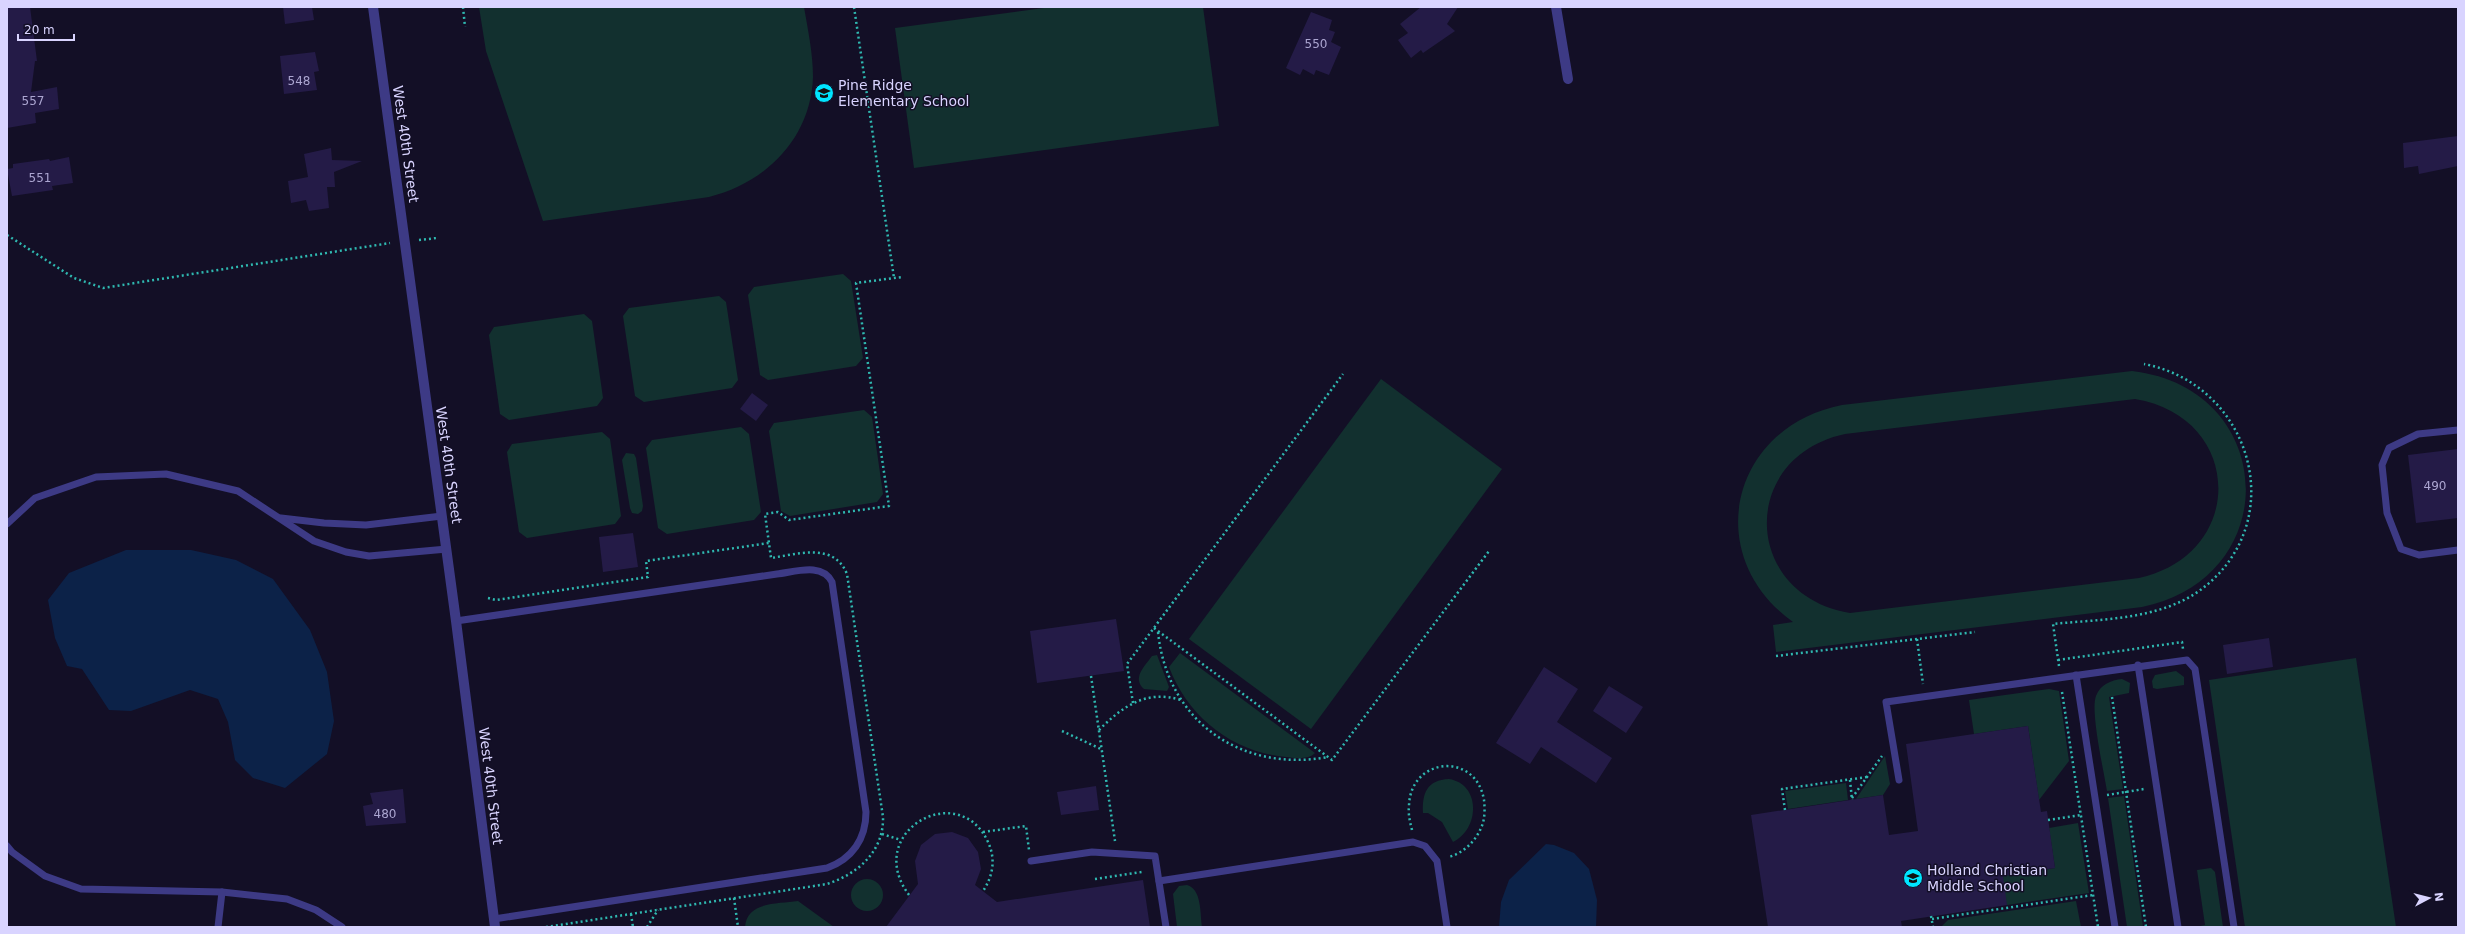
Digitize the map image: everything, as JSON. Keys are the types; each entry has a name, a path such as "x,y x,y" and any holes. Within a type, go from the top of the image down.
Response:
{"street":[{"name":"West 40th Street","path":"373,7 447,549 494,923"},
{"path":"1556,7 1568,79"}],"lane":[{"path":"2458,430 2418,434 2389,448 2382,465 2386,512 2400,549 2419,555 2458,550"},
{"path":"7,524 35,498 96,477 166,474 238,491 314,541 369,556 447,549"},
{"path":"279,518 324,523 366,524 442,516"},
{"path":"456,622 777,574 812,570 822,571 832,582 866,812 865,828 857,846 845,859 827,868 494,923"},
{"path":"1898,780 1886,702 2184,659 2190,661 2195,669 2234,927"},
{"path":"2138,666 2178,927"},
{"path":"2076,675 2115,927"},
{"path":"1159,881 1413,842 1425,846 1437,861 1447,927"},
{"path":"7,846 12,852 45,876 81,889 222,892 287,899 316,910 342,927"},
{"path":"7,858 12,852"},
{"path":"1031,861 1092,852 1155,856 1166,927"},
{"path":"218,927 222,892"}],"path":[{"path":"463,7 466,27"},
{"path":"854,7 894,278"},
{"path":"7,235 74,278 103,288 391,243"},
{"path":"420,240 437,238"},
{"path":"546,927 828,884 840,880 865,862 882,834 883,811 848,574 836,559 824,553 813,552 771,558 765,514 778,512 789,520 889,506 856,283 902,277"},
{"path":"2059,667 2053,624 2149,613 2180,602 2208,584 2223,568 2238,545 2246,524 2251,497 2250,475 2244,448 2233,423 2212,398 2195,384 2171,371 2144,364"},
{"path":"1133,702 1127,664 1343,374"},
{"path":"488,598 496,600 648,577 646,561 769,543"},
{"path":"1154,628 1332,760 1489,551"},
{"path":"1158,631 1166,671 1182,700 1207,729 1244,751 1286,760 1328,757"},
{"path":"1776,656 1975,632"},
{"path":"1917,639 1925,697"},
{"path":"2058,660 2182,642 2184,659"},
{"path":"1091,676 1116,854"},
{"path":"2062,692 2098,927"},
{"path":"1098,730 1123,708 1133,702 1160,696 1182,700"},
{"path":"2112,697 2146,927"},
{"path":"1062,731 1102,749"},
{"path":"1850,780 1852,799 1892,741"},
{"path":"1413,842 1408,806 1415,783 1424,774 1441,766 1457,767 1471,775 1483,794 1485,813 1483,825 1471,844 1456,855 1437,861"},
{"path":"1785,810 1782,789 1867,777"},
{"path":"2107,795 2157,787"},
{"path":"909,895 902,886 896,868 896,858 901,840 912,825 938,813 948,813 966,818 983,832 990,846 993,865 988,883 983,891"},
{"path":"2048,820 2081,815"},
{"path":"983,832 1026,826 1031,861"},
{"path":"882,834 901,840"},
{"path":"1095,879 1142,872 1145,874"},
{"path":"1933,927 1932,918 2093,895"},
{"path":"734,898 738,927"},
{"path":"646,927 658,910"},
{"path":"632,914 633,927"}],"green space":[{"path":"479,7 804,7 810,42 813,77 810,99 804,120 782,155 749,181 730,190 709,197 543,221 486,51"},
{"path":"1051,7 1203,7 1219,126 914,168 895,28"},
{"path":"843,274 851,281 863,358 856,366 768,380 760,375 748,295 754,287"},
{"path":"719,296 726,302 738,380 732,388 644,402 635,396 623,316 629,308"},
{"path":"584,314 592,321 603,398 597,406 509,420 500,414 489,335 494,327"},
{"path":"2132,371 2180,385 2215,411 2237,445 2246,484 2241,524 2222,560 2189,589 2142,607 1776,652 1773,625 1793,622 1764,594 1746,563 1738,530 1741,497 1753,466 1774,439 1804,418 1842,405","holes":["2135,399 2171,411 2197,431 2213,457 2218,486 2214,516 2199,542 2174,564 2139,578 1850,613 1814,601 1789,581 1773,555 1767,525 1771,496 1785,469 1810,448 1845,434"]},
{"path":"1381,379 1502,469 1311,729 1189,639"},
{"path":"864,410 872,417 883,494 877,502 790,516 781,511 769,431 774,423"},
{"path":"741,427 749,434 761,512 754,520 667,534 658,528 646,448 652,440"},
{"path":"602,432 610,439 621,516 615,524 527,538 519,532 507,452 512,444"},
{"path":"626,453 634,454 636,458 643,506 642,511 638,514 632,513 630,508 622,460"},
{"path":"1180,653 1315,753 1309,757 1301,758 1266,754 1230,740 1214,729 1200,716 1177,685 1169,667"},
{"path":"1157,655 1169,687 1167,691 1144,689 1139,681 1140,672 1152,656"},
{"path":"2356,658 2396,927 2245,927 2209,680"},
{"path":"2176,671 2184,677 2184,685 2157,689 2153,688 2152,681 2155,675"},
{"path":"2122,679 2130,683 2129,693 2109,697 2123,789 2107,791 2096,728 2096,696 2103,686 2110,682"},
{"path":"2049,689 2059,691 2069,761 2039,800 2028,726 1974,734 1969,700"},
{"path":"1885,756 1890,784 1883,795 1856,799"},
{"path":"1449,779 1459,783 1467,789 1473,808 1472,818 1468,827 1462,836 1453,842 1442,822 1428,813 1423,813 1424,799 1427,789 1436,782"},
{"path":"1846,783 1848,800 1788,809 1785,791"},
{"path":"2124,796 2143,927 2127,927 2108,798"},
{"path":"2078,823 2089,893 2007,905 1995,877 2055,868 2049,828"},
{"path":"2211,868 2215,872 2223,927 2195,927 2205,925 2197,870"},
{"path":"864,879 870,879 880,886 883,895 882,901 876,908 870,911 864,911 854,904 851,898 851,892 858,882"},
{"path":"1187,885 1192,887 1198,897 1202,927 1177,927 1173,894 1179,886"},
{"path":"798,901 834,927 745,927 751,912 758,908 765,905"},
{"path":"2076,901 2081,927 1941,927 1948,920"}],"water":[{"path":"126,550 191,550 236,560 273,579 310,630 327,672 334,721 327,754 285,788 253,778 235,760 228,722 218,699 190,690 131,711 109,710 82,669 67,666 55,638 48,600 69,573"},
{"path":"1546,844 1554,845 1574,853 1589,869 1597,900 1596,927 1499,927 1501,902 1509,880"}],"building":[{"path":"7,7 30,7 37,61 35,61 31,92 57,87 59,109 35,113 36,123 7,128"},
{"path":"283,7 312,7 314,20 285,24"},
{"path":"1421,7 1458,7 1447,24 1455,31 1423,53 1421,50 1411,58 1398,40 1408,33 1400,24"},
{"path":"1311,12 1332,20 1329,30 1335,32 1331,42 1341,47 1329,75 1316,70 1314,75 1303,69 1300,75 1286,68"},
{"path":"315,52 319,71 314,72 317,90 284,94 280,56"},
{"path":"2458,136 2458,166 2419,174 2418,166 2404,168 2403,143"},
{"path":"331,148 332,160 362,161 334,172 335,187 327,187 329,208 309,211 306,200 291,203 288,181 308,177 304,154"},
{"path":"69,157 73,183 52,186 53,190 12,196 7,169 13,168 13,164 49,159 50,161"},
{"path":"752,393 768,405 756,421 740,409"},
{"path":"2458,449 2458,518 2416,523 2408,455"},
{"path":"633,533 638,567 603,572 599,537"},
{"path":"1116,619 1124,671 1037,683 1030,631"},
{"path":"2269,638 2273,667 2227,674 2223,645"},
{"path":"1544,667 1578,689 1557,722 1612,758 1596,783 1541,747 1530,764 1496,743"},
{"path":"1609,686 1643,707 1626,733 1593,711"},
{"path":"2028,726 2041,812 2047,811 2055,868 2003,876 2007,905 1901,921 1902,927 1768,927 1751,815 1883,795 1889,835 1918,831 1906,744"},
{"path":"1096,786 1099,810 1061,815 1057,792"},
{"path":"403,789 406,823 366,826 363,806 373,804 370,793"},
{"path":"952,832 968,838 978,852 981,869 975,885 997,902 1143,880 1150,927 886,927 918,884 915,861 921,845 935,834"}],"place":[{"name":"Pine Ridge Elementary School","path":"824,93"},
{"name":"Holland Christian Middle School","path":"1913,878"}]}
